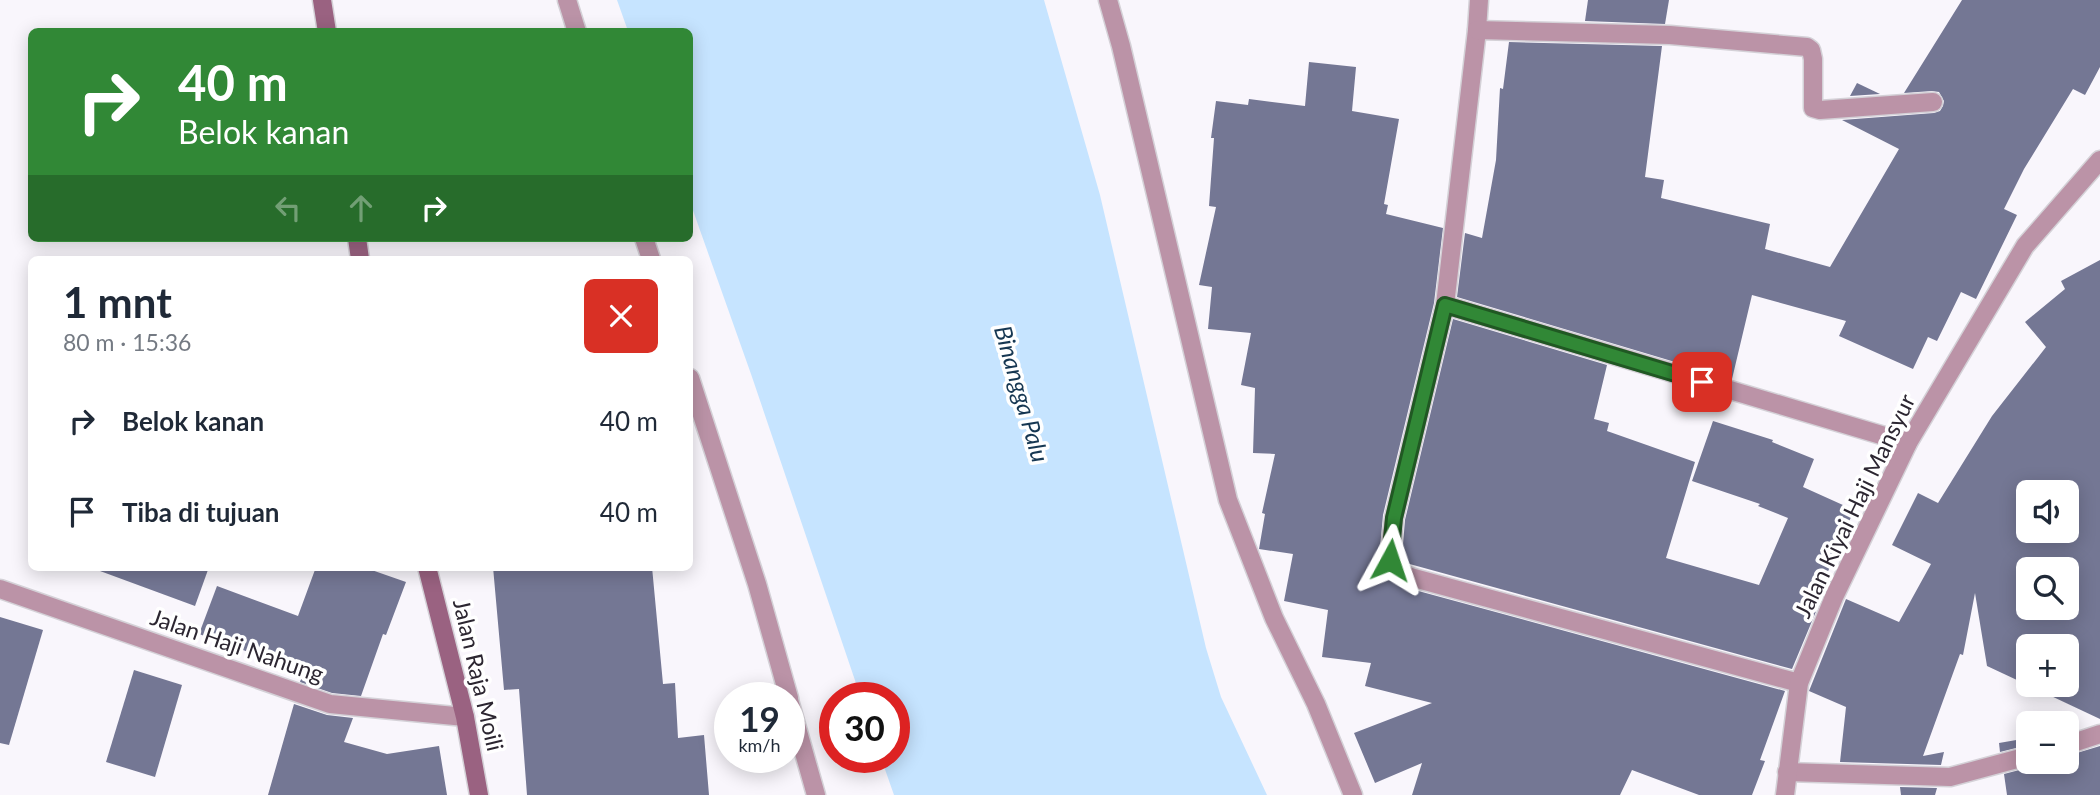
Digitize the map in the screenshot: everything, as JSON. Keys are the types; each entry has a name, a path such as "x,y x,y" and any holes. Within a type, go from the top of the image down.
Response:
{"street":[{"path":"322,0 326,28"},
{"path":"567,0 576,28"},
{"path":"1108,0 1228,500 1274,618 1316,704 1353,795"},
{"path":"1479,0 1445,305 1394,518 1390,560 1399,573 1799,683"},
{"path":"1477,30 1670,35 1807,47 1811,50 1813,59 1813,108 1844,109 1933,102"},
{"name":"Jalan Kiyai Haji Mansyur","path":"1785,795 1799,683 1834,597 1908,443 2025,246 2100,160"},
{"path":"1445,305 1908,443"},
{"path":"693,387 757,584 784,682"},
{"name":"Jalan Raja Moili","path":"428,571 465,718 479,795"},
{"name":"Jalan Haji Nahung","path":"0,589 330,704 465,718"},
{"path":"2079,741 2100,734"},
{"path":"805,756 816,795"},
{"path":"1787,772 1950,777 2016,759"}],"water":[{"name":"Binangga Palu","path":"617,0 1044,0 1100,195 1206,648 1221,697 1267,795 894,795 886,773 910,773 910,682 856,682 693,210 693,28 627,28"}],"building":[{"path":"1588,0 1669,0 1665,24 1585,21"},
{"path":"1962,0 2100,0 2100,67 2085,95 2073,89 2024,169 2004,209 2017,215 1976,299 1961,292 1937,341 1928,337 1913,369 1839,336 1846,321 1752,295 1732,379 1457,297 1465,233 1482,238 1496,160 1500,88 1503,89 1509,42 1662,46 1645,177 1664,180 1661,198 1770,224 1765,249 1830,267 1899,149 1842,120 1940,111 1944,101 1939,92 1904,93"},
{"path":"1309,62 1356,67 1352,111 1399,119 1384,204 1388,205 1386,214 1443,228 1434,303 1383,515 1379,559 1381,566 1395,583 1411,589 1785,691 1760,760 1765,761 1752,795 1699,795 1632,770 1620,795 1412,795 1422,763 1375,783 1354,733 1432,703 1365,686 1371,663 1322,657 1328,610 1284,601 1293,554 1259,549 1265,514 1262,513 1275,454 1253,453 1255,388 1241,385 1251,333 1208,329 1212,287 1199,285 1216,207 1209,206 1214,138 1211,138 1216,101 1248,105 1249,99 1305,106"},
{"path":"1857,83 1880,94 1850,96"},
{"path":"2100,260 2100,719 2053,697 2079,697 2079,634 2016,634 2016,680 1987,666 1975,593 1963,655 1960,654 1923,756 1944,752 1941,765 1840,762 1846,707 1809,691 1846,599 1899,622 1931,564 1892,545 1918,493 1938,503 1992,416 2046,347 2025,322 2065,289 2061,281"},
{"path":"1453,319 1607,365 1594,419 1609,423 1607,431 1695,462 1666,558 1759,585 1788,518 1758,506 1760,504 1692,481 1713,421 1773,440 1772,442 1814,459 1803,487 1854,510 1821,588 1825,590 1792,669 1406,563 1402,557 1405,520"},
{"path":"100,571 208,571 195,606"},
{"path":"315,571 374,571 406,582 386,635 383,634 361,696 332,693 300,682 303,672 199,634 217,586 298,616"},
{"path":"493,571 652,571 663,684 675,683 678,738 704,735 709,795 527,795 519,689 504,690"},
{"path":"0,617 43,630 9,745 0,743"},
{"path":"134,670 182,685 155,777 106,762"},
{"path":"294,704 327,715 353,718 344,742 387,754 439,746 447,795 268,795"},
{"path":"2016,740 2016,748 2000,752 1999,743"},
{"path":"2100,746 2100,795 2007,795 2004,774 2016,771 2016,774 2079,774 2079,752"},
{"path":"1900,787 1937,788 1935,795 1901,795"}],"route":[{"path":"1390,560 1394,518 1445,305 1702,382"}]}
